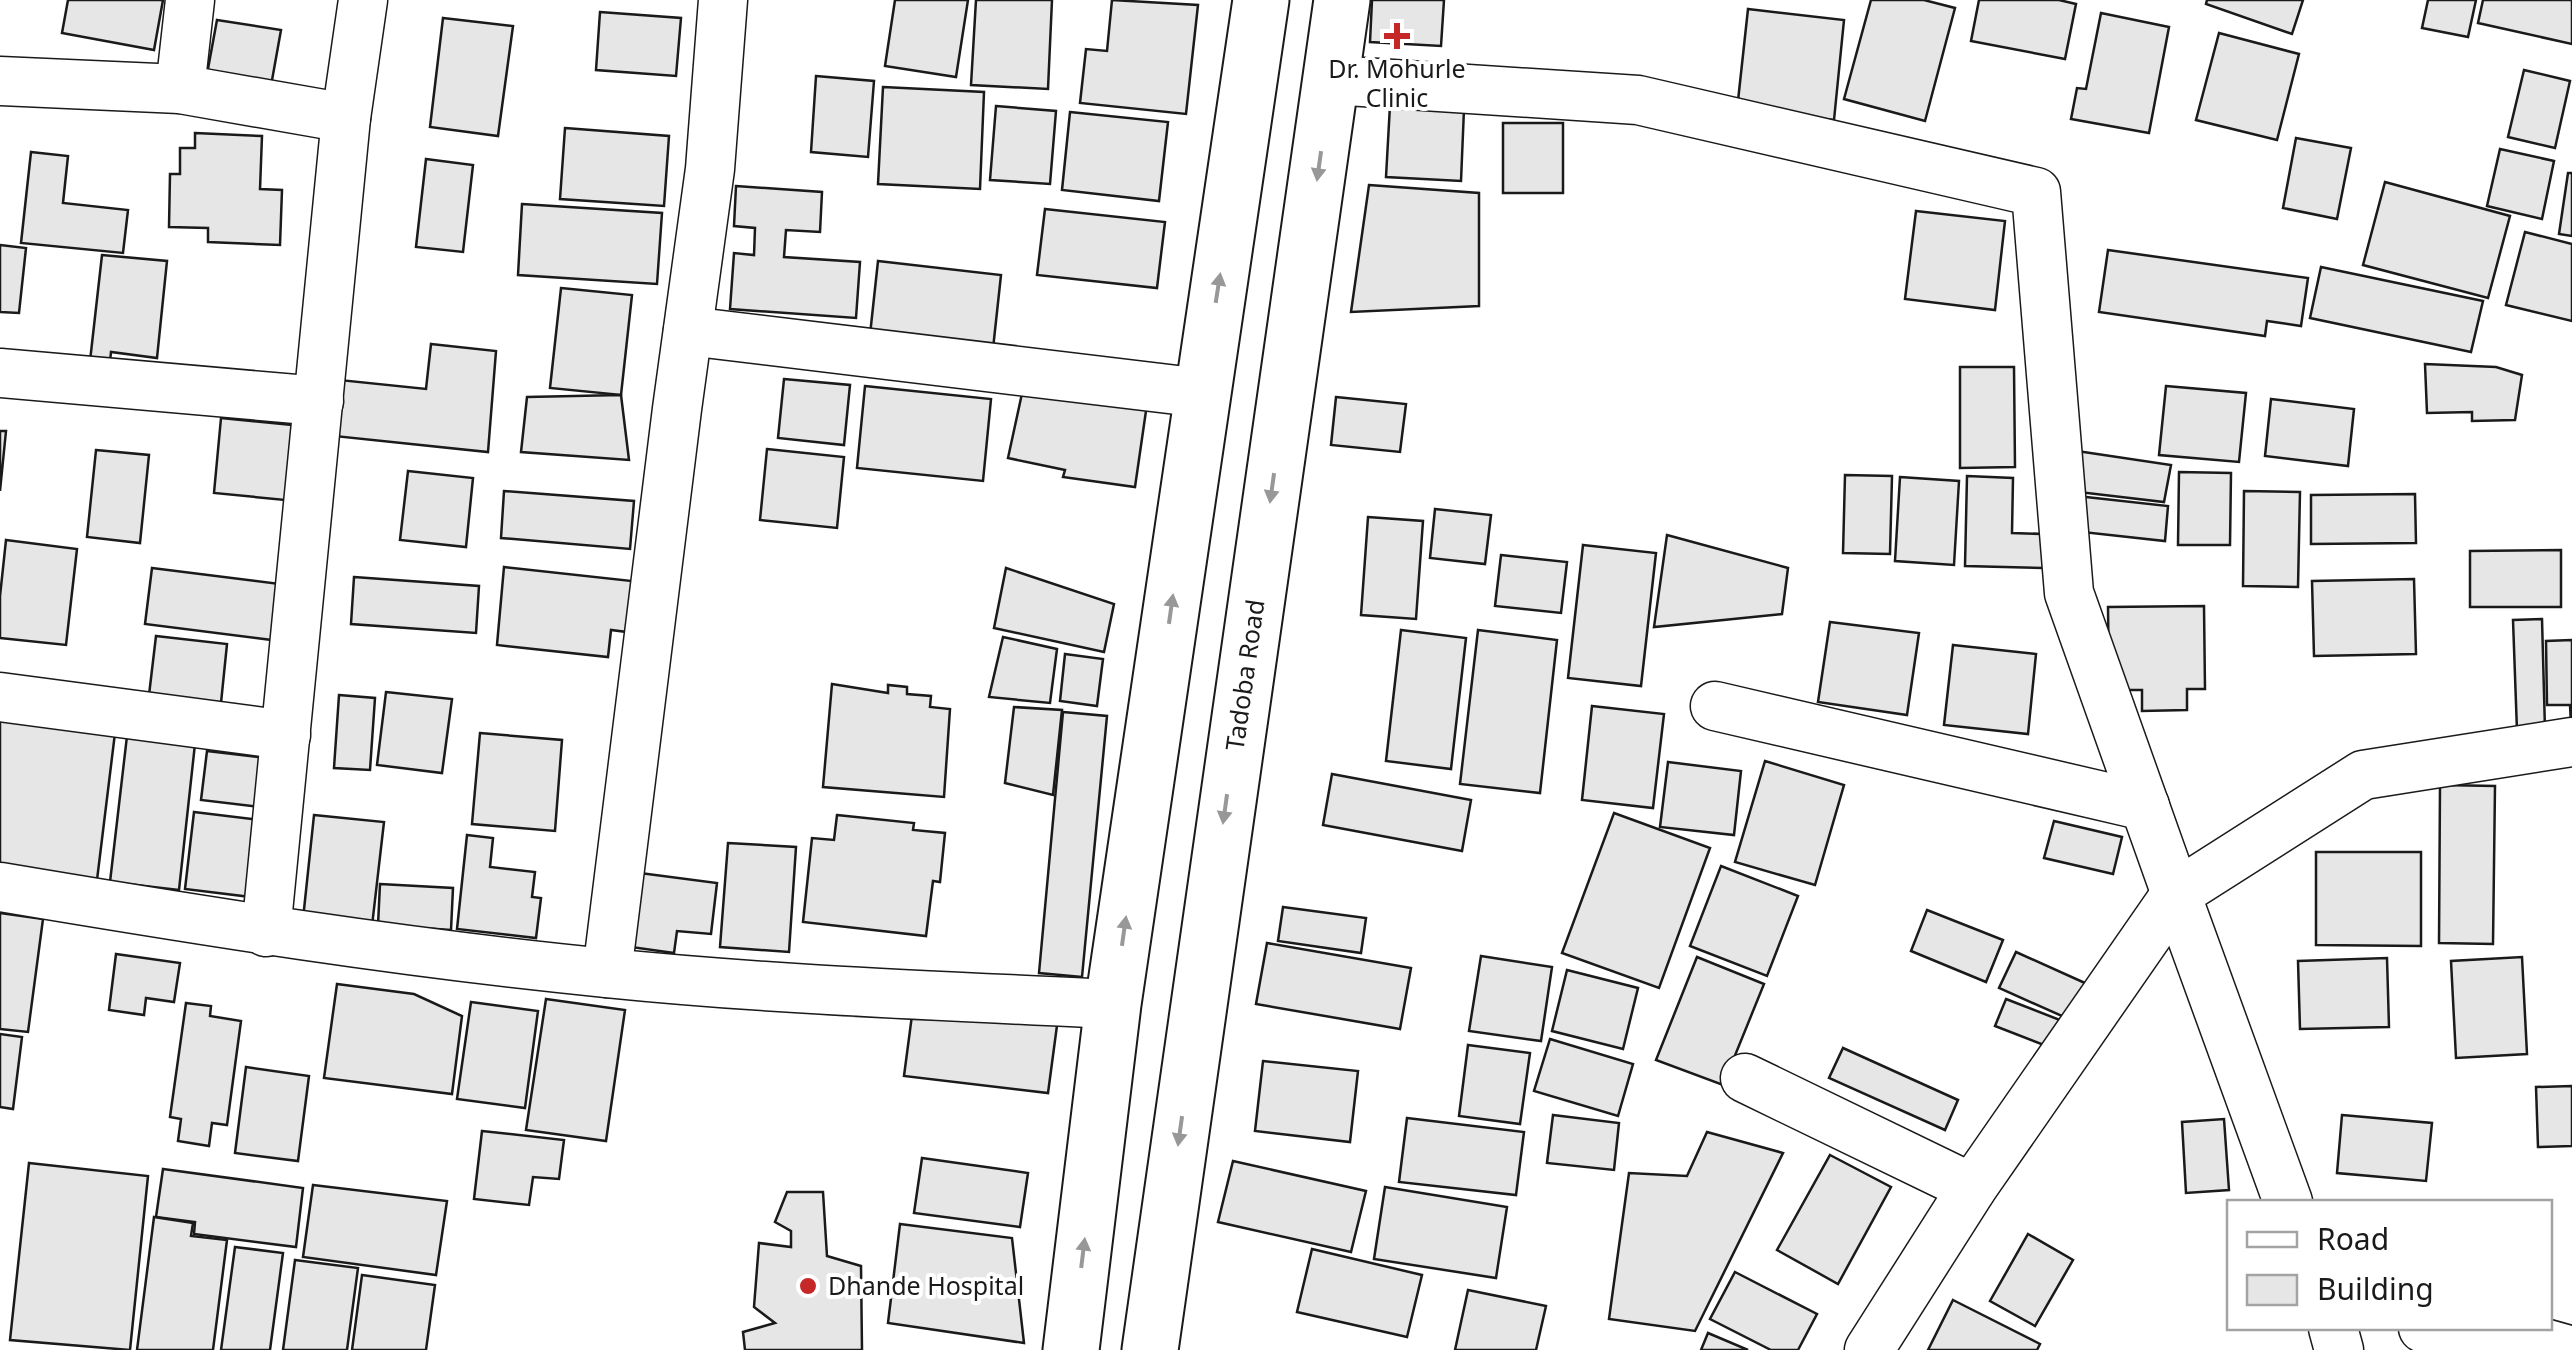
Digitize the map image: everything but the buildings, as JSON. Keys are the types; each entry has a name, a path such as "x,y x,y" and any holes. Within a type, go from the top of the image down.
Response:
{"main road":[{"name":"Tadoba Road","path":"1150,1350 1342,0"},
{"path":"1071,1350 1113,1004 1255,1"}],"street":[{"path":"180,88 190,0"},
{"path":"266,932 346,118 363,0"},
{"path":"607,973 710,169 723,0"},
{"path":"1332,80 1638,100 2036,192 2069,593 2287,1200"},
{"path":"0,81 180,88 346,118"},
{"path":"688,331 1202,393"},
{"path":"0,373 319,401"},
{"path":"0,697 286,735"},
{"path":"1716,706 2145,806"},
{"path":"1870,1350 1972,1188 2176,894 2362,775 2572,742"},
{"path":"0,887 266,932 607,973 831,990 1113,1004"},
{"path":"1745,1078 1972,1188"},
{"path":"2442,1330 2530,1339 2569,1350"}],"place":[{"name":"Dr. Mohurle Clinic","path":"1397,36"},
{"name":"Dhande Hospital","path":"808,1286"}]}
